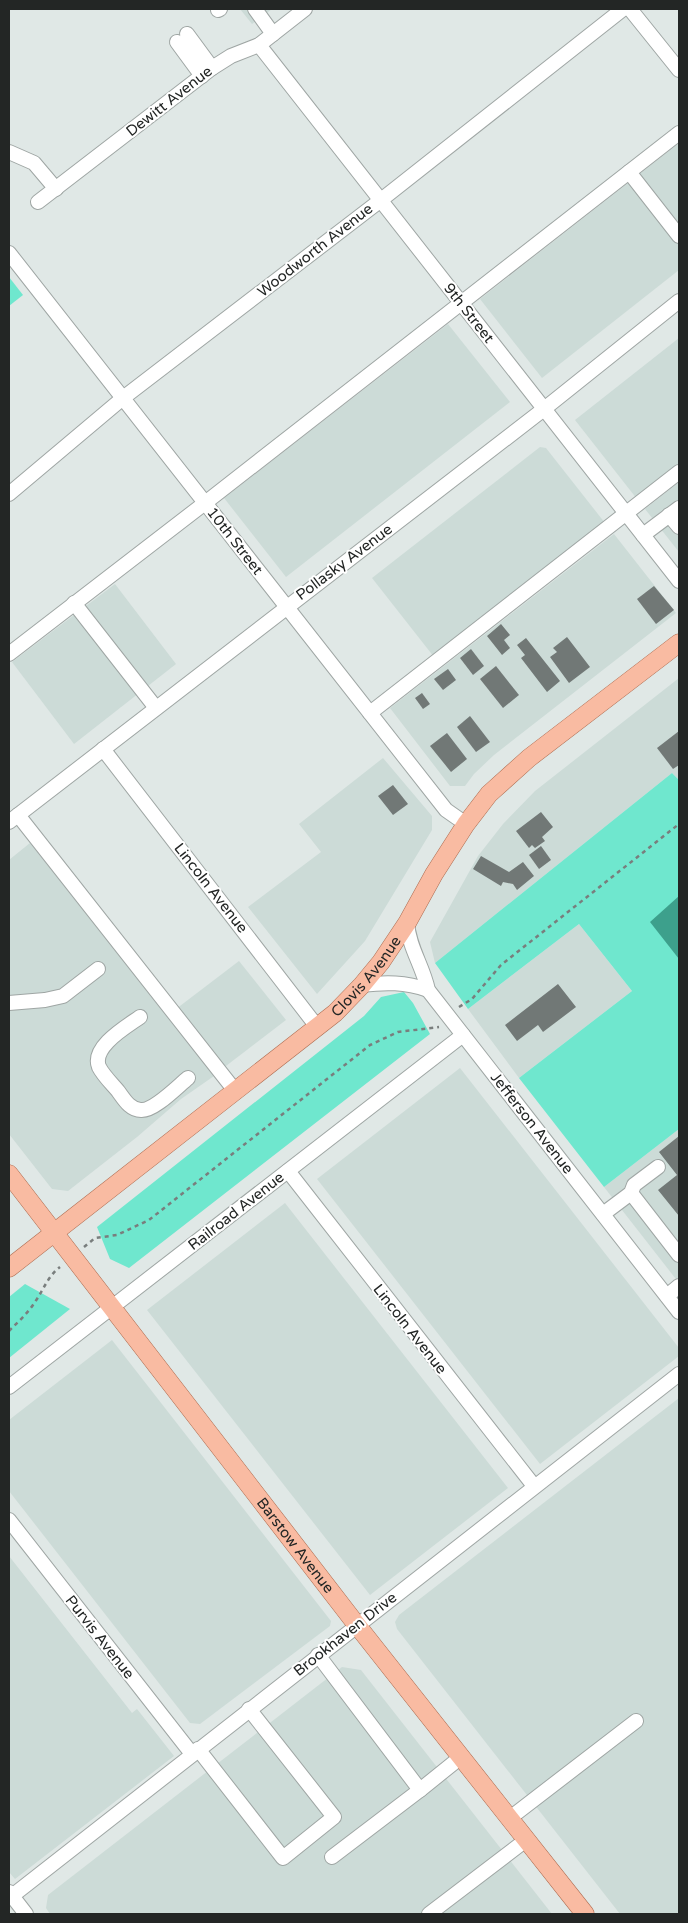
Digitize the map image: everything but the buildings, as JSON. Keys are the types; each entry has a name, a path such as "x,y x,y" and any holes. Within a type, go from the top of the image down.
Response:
{"main road":[{"name":"Clovis Avenue","path":"9,1268 318,1028 362,985 408,923 434,874 466,824 489,794 529,758 679,643"},
{"name":"Barstow Avenue","path":"9,1174 356,1624 585,1914"}],"street":[{"path":"255,9 273,34"},
{"name":"Dewitt Avenue","path":"38,202 207,72 231,56 259,44 305,9"},
{"name":"Woodworth Avenue","path":"9,494 123,398 381,200 623,9"},
{"path":"630,9 679,70"},
{"path":"182,38 207,72"},
{"name":"9th Street","path":"259,44 679,581"},
{"path":"9,654 679,133"},
{"path":"9,152 34,163 56,189"},
{"path":"629,172 679,236"},
{"name":"10th Street","path":"9,253 446,810 466,824"},
{"name":"Pollasky Avenue","path":"13,818 544,409 679,301"},
{"path":"370,713 679,472"},
{"path":"643,535 674,511 679,527"},
{"path":"74,603 156,708"},
{"name":"Lincoln Avenue","path":"103,748 318,1028"},
{"path":"13,818 236,1092"},
{"name":"Jefferson Avenue","path":"408,923 411,946 424,974 428,990 679,1312"},
{"path":"9,1003 45,1000 63,996 98,969"},
{"path":"362,985 392,982 428,990"},
{"path":"140,1017 101,1048 98,1056 99,1067 114,1087 132,1108 141,1110 150,1108 188,1078"},
{"name":"Railroad Avenue","path":"9,1387 463,1035"},
{"path":"603,1214 631,1193 634,1185 658,1168"},
{"name":"Lincoln Avenue","path":"288,1171 534,1486"},
{"path":"631,1193 679,1255"},
{"path":"667,1296 679,1286"},
{"name":"Brookhaven Drive","path":"10,1894 679,1374"},
{"name":"Purvis Avenue","path":"9,1520 195,1752 283,1858 334,1817 249,1710"},
{"path":"318,1655 420,1790"},
{"path":"510,1818 636,1721"},
{"path":"332,1857 461,1757"},
{"path":"429,1914 526,1840"},
{"path":"10,1894 26,1914"}],"path":[{"path":"9,1331 32,1306 49,1276 95,1238 117,1235 149,1220 370,1045 398,1032 436,1028 460,1006 472,999 501,965 679,824"}],"shaded area":[{"path":"240,9 272,9 252,24"},
{"path":"679,143 679,270 542,378 480,299"},
{"path":"9,277 23,295 9,306"},
{"path":"448,324 510,402 286,577 224,498"},
{"path":"679,338 679,466 637,499 575,420"},
{"path":"540,447 546,448 605,523 434,657 372,578"},
{"path":"679,482 679,552 645,509"},
{"path":"614,534 676,613 494,755 474,774 465,786 450,786 390,708"},
{"path":"115,584 176,664 74,744 12,662"},
{"path":"679,678 679,780 672,773 435,963 430,942 478,856 503,824 535,791"},
{"path":"383,758 432,816 432,830 365,941 317,994 248,907 321,852 299,824"},
{"path":"672,773 679,780 679,1129 604,1187 519,1078 632,991 579,924 468,1009 435,963"},
{"path":"30,843 214,1076 181,1099 137,1137 68,1191 52,1189 9,1134 9,860"},
{"path":"679,896 679,959 650,922"},
{"path":"579,924 632,991 519,1078 468,1009"},
{"path":"239,961 286,1020 222,1069 176,1009"},
{"path":"404,992 413,1003 430,1034 129,1268 110,1259 97,1227 364,1016 381,997"},
{"path":"460,1068 679,1348 679,1356 540,1464 317,1179"},
{"path":"679,1129 679,1283 604,1187"},
{"path":"285,1203 508,1488 370,1595 147,1310"},
{"path":"25,1284 70,1309 9,1358 9,1297"},
{"path":"112,1340 331,1621 330,1626 200,1724 190,1723 9,1491 9,1420"},
{"path":"679,1398 679,1914 620,1914 397,1629 395,1622 399,1615"},
{"path":"9,1556 132,1713 137,1709 174,1756 15,1879 9,1872"},
{"path":"342,1667 361,1670 552,1914 50,1914 46,1908 48,1895"}]}
